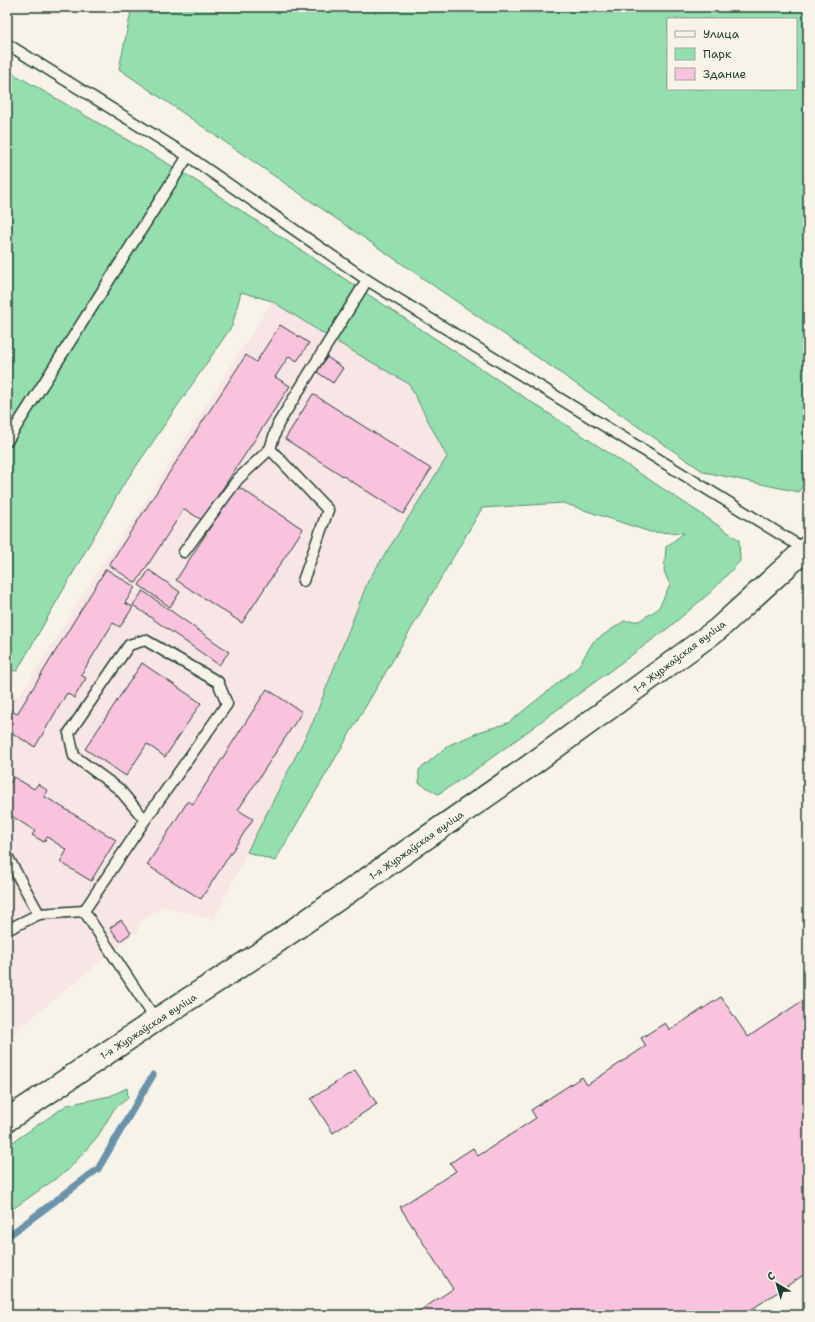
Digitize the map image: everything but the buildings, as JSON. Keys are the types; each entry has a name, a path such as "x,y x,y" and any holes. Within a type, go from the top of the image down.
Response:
{"street":[{"name":"1-я Журжаўская вуліца","path":"7,1120 156,1020 262,952 534,763 718,629 807,550"}],"lane":[{"path":"7,44 188,156 367,280 807,550"},
{"path":"7,441 188,156"},
{"path":"184,552 238,479 270,450 278,424 367,280"},
{"path":"270,450 328,510 303,581"},
{"path":"84,911 145,820 227,704 218,682 145,640 129,645 69,733 74,756 119,789 145,820"},
{"path":"7,856 39,914"},
{"path":"84,911 156,1020"},
{"path":"7,930 39,914 84,911"}],"shaded area":[{"path":"272,301 330,338 409,384 447,457 368,581 313,722 214,920 162,906 138,924 138,931 7,1038 7,690 19,697 101,566 135,518"}],"green space":[{"path":"132,7 808,7 808,477 799,492 704,472 119,69"},
{"path":"7,71 184,173 706,517 739,540 740,561 712,591 667,629 471,773 438,794 419,783 419,770 449,745 482,731 508,723 578,667 593,642 624,621 639,621 658,609 670,585 664,571 666,547 684,533 650,532 563,503 482,508 275,861 247,852 313,722 368,581 447,457 409,384 330,338 272,301 241,292 232,326 122,487 17,671 7,670"},
{"path":"127,1088 128,1098 114,1109 98,1136 68,1170 7,1213 7,1146 67,1105 110,1096"}],"waterway":[{"path":"7,1237 98,1169 153,1075"}]}
